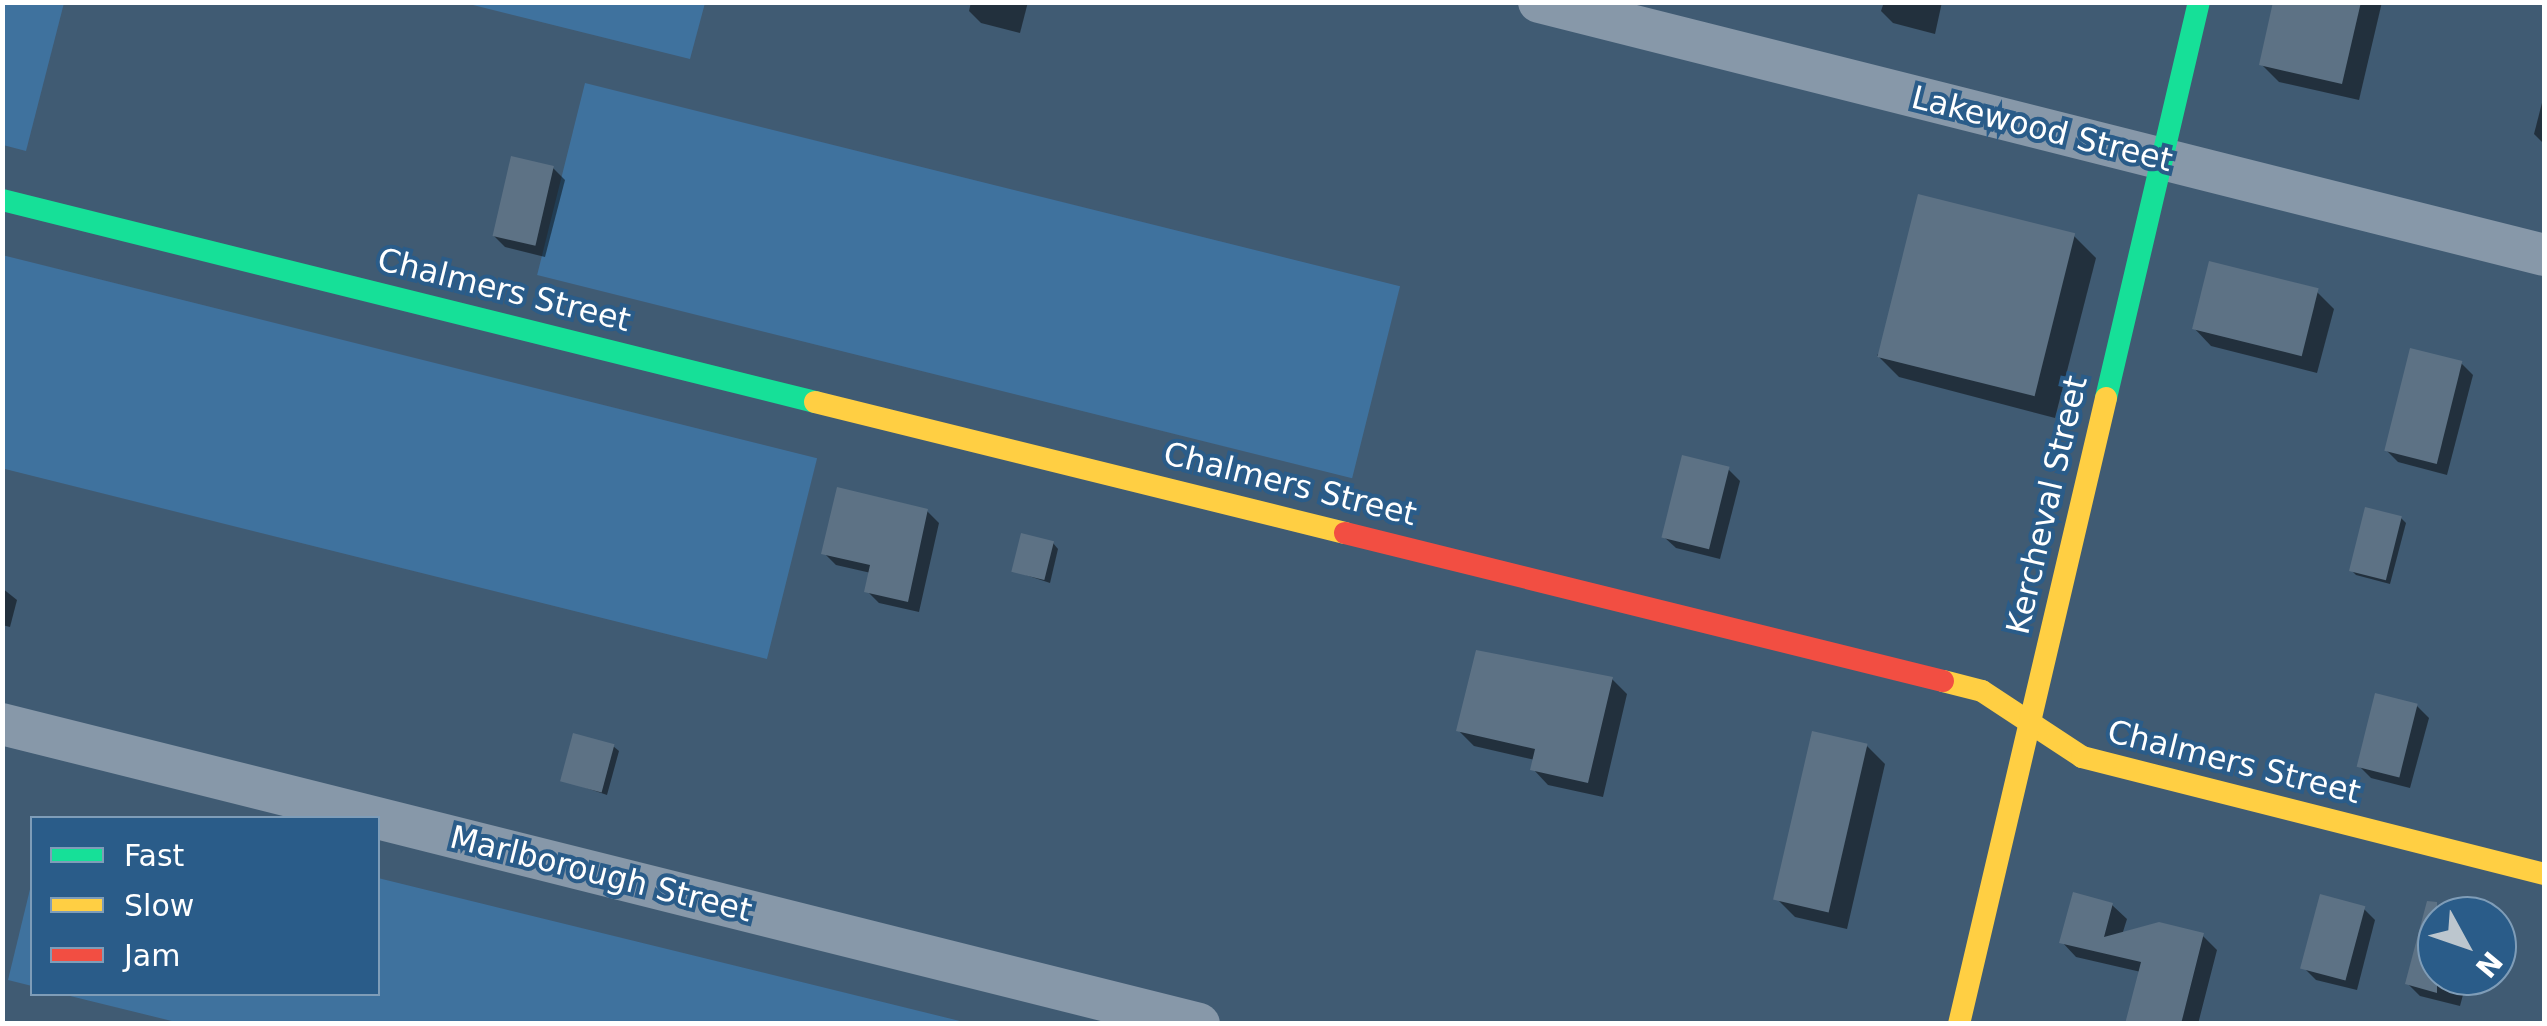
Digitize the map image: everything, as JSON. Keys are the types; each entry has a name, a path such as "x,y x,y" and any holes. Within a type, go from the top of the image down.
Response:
{"street":[{"name":"Lakewood Street","path":"1539,2 2544,255"},
{"name":"Kercheval Street","path":"1959,1024 2199,2"},
{"name":"Chalmers Street","path":"2,200 1964,687 2082,758 2544,874"},
{"name":"Marlborough Street","path":"2,724 369,816"},
{"name":"Marlborough Street","path":"380,819 1199,1024"}],"shaded area":[{"path":"2,3 64,3 26,151 3,145"},
{"path":"465,3 705,3 690,59"},
{"path":"585,83 1400,286 1352,478 537,275"},
{"path":"2,255 817,458 767,659 2,468"},
{"path":"380,878 968,1023 184,1024 70,996 380,996"},
{"path":"30,889 30,986 8,980"}],"building":[{"path":"2273,2 2361,2 2342,84 2259,65"},
{"path":"511,156 554,166 535,246 493,236"},
{"path":"1918,194 2075,233 2035,396 1877,357"},
{"path":"2209,261 2319,288 2302,356 2192,329"},
{"path":"2410,348 2462,361 2437,464 2384,451"},
{"path":"1682,455 1730,467 1709,549 1661,537"},
{"path":"837,487 928,509 908,602 864,592 870,565 821,554"},
{"path":"2365,507 2402,516 2386,580 2349,571"},
{"path":"1021,533 1054,541 1044,580 1011,572"},
{"path":"1476,650 1613,677 1588,783 1530,770 1535,749 1456,731"},
{"path":"2375,693 2418,704 2399,777 2357,767"},
{"path":"1812,731 1868,744 1829,912 1773,900"},
{"path":"573,733 615,744 602,792 560,781"},
{"path":"2073,892 2113,903 2104,937 2159,922 2204,933 2181,1024 2125,1024 2141,962 2059,943"},
{"path":"2320,894 2365,906 2345,981 2300,968"},
{"path":"2417,939 2417,987 2405,984"}],"traffic: fast":[{"path":"2106,398 2199,2"},
{"path":"2,200 815,402"}],"traffic: slow":[{"path":"1959,1024 2106,398"},
{"path":"815,402 1345,533"},
{"path":"1943,681 1982,691 2082,757 2544,874"}],"traffic: jam":[{"path":"1345,533 1943,681"}]}
